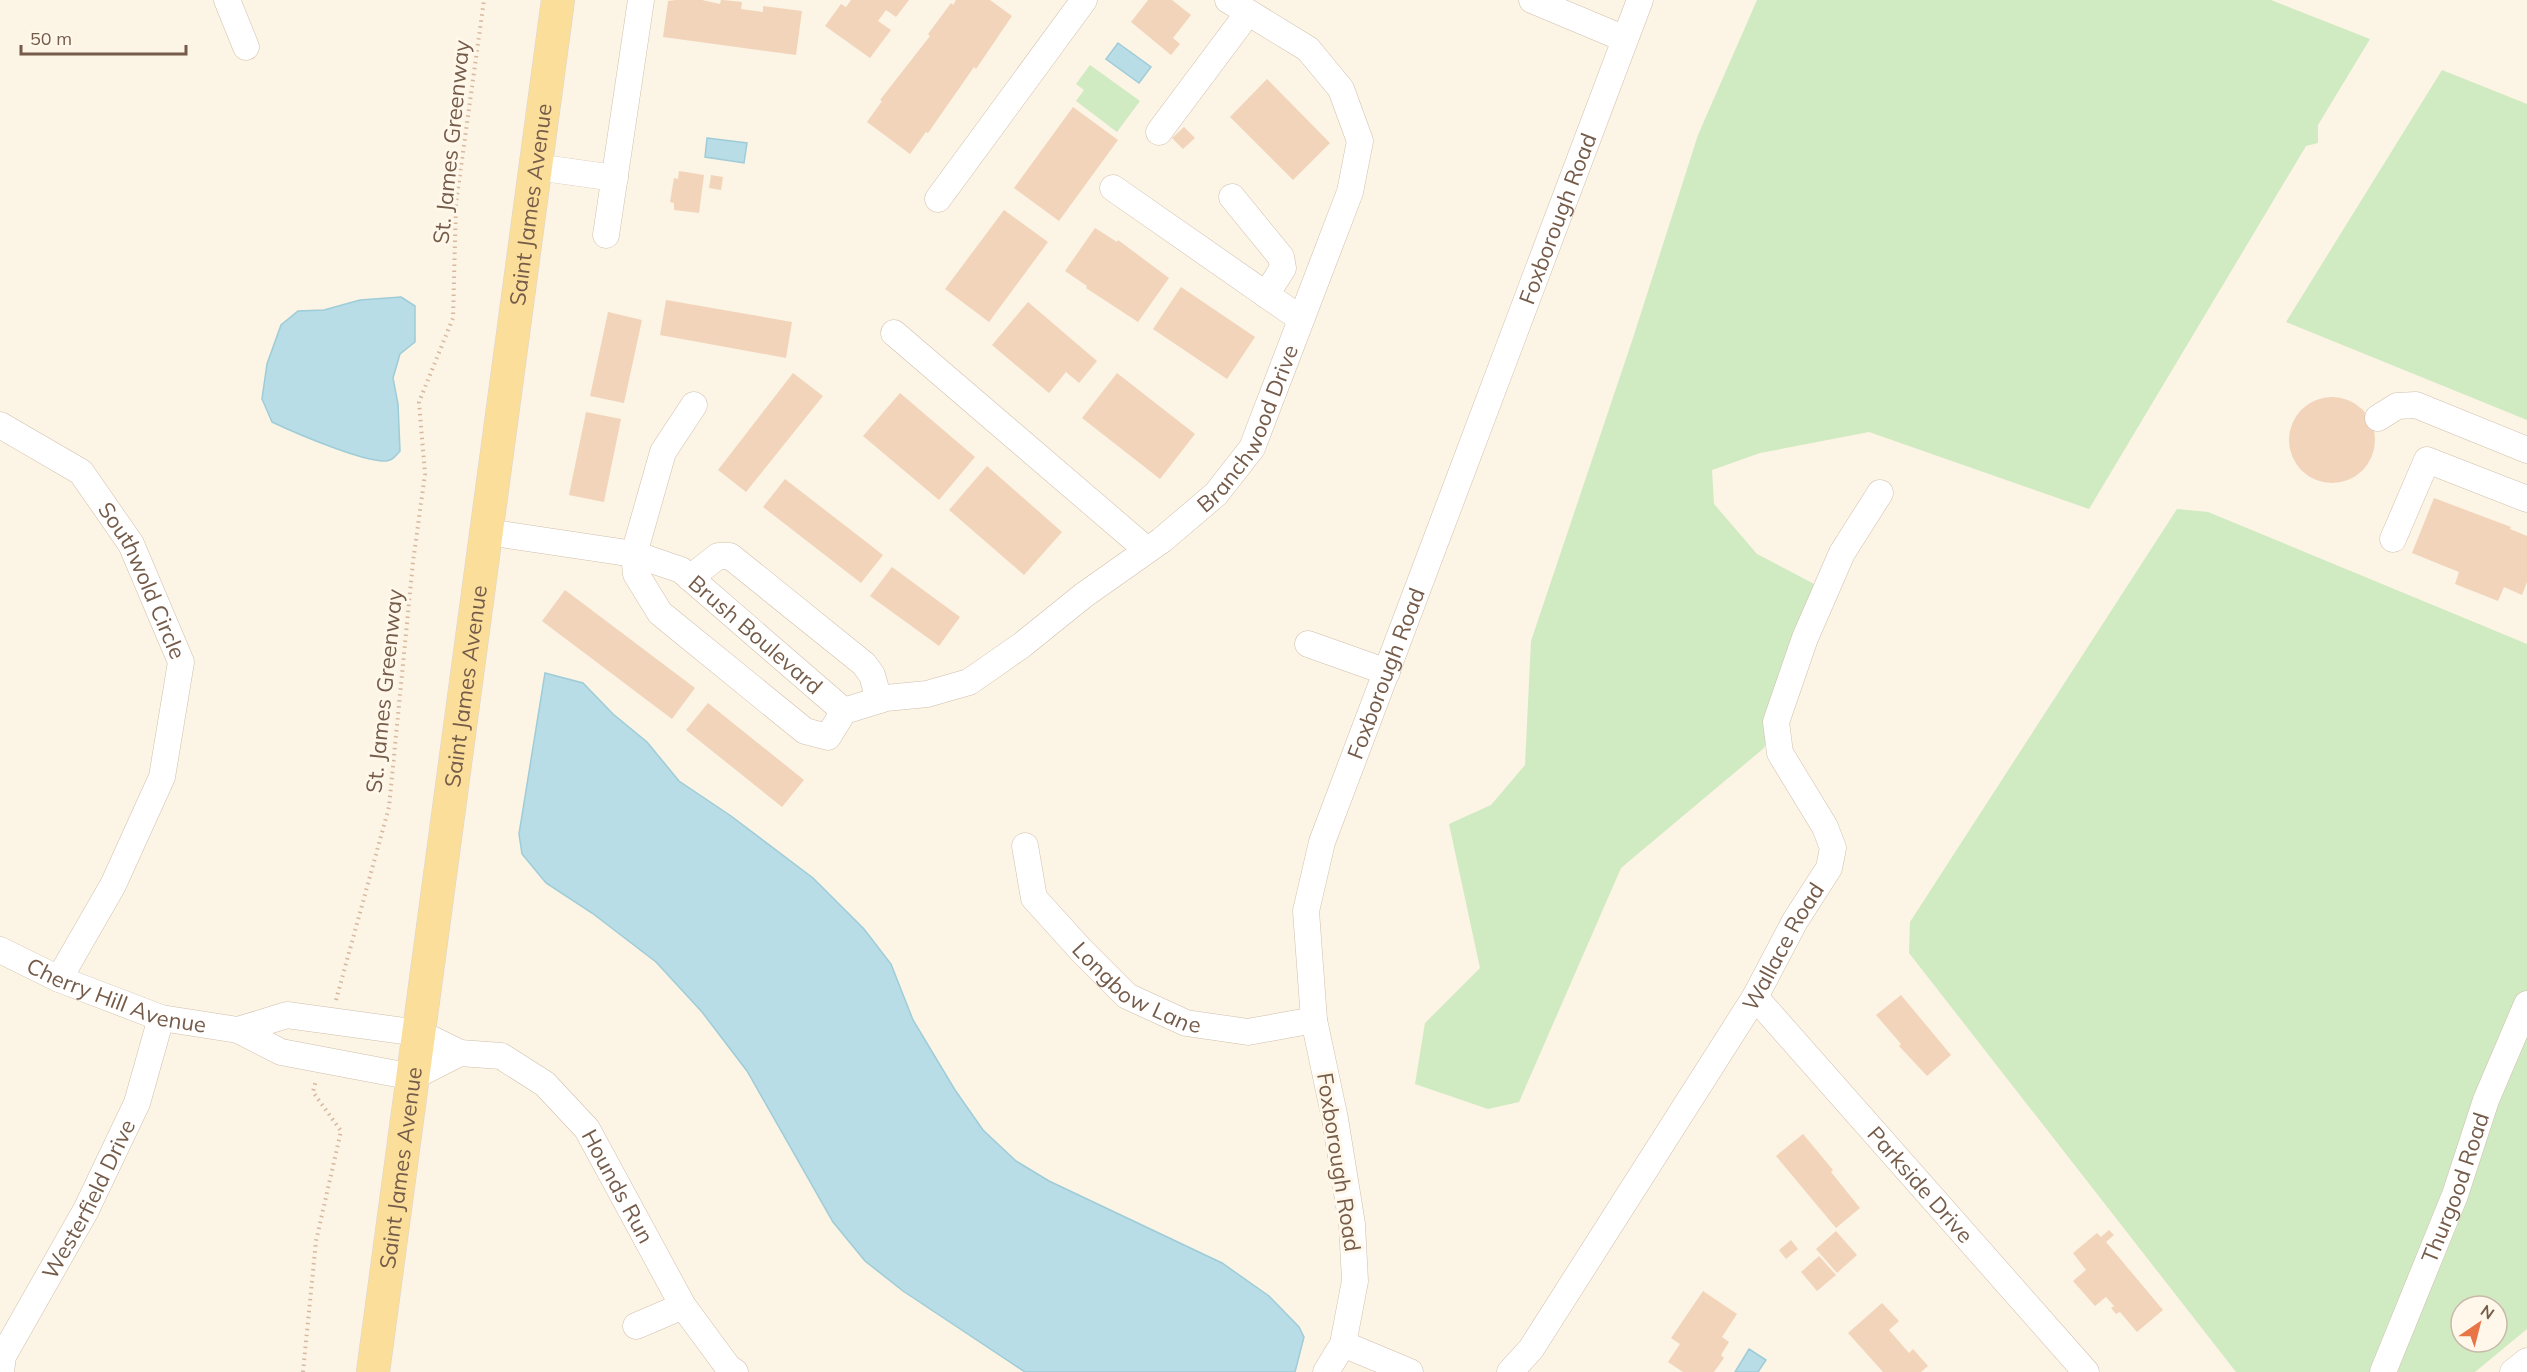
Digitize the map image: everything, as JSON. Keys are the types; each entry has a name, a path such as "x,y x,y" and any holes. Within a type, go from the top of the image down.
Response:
{"main road":[{"name":"Saint James Avenue","path":"373,1372 558,0"}],"street":[{"path":"227,0 246,47"},
{"path":"606,235 641,0"},
{"path":"938,199 1084,0"},
{"path":"1532,0 1625,39"},
{"name":"Foxborough Road","path":"1326,1372 1344,1344 1355,1281 1353,1224 1335,1119 1314,1020 1306,911 1322,842 1640,0"},
{"path":"1159,132 1238,6"},
{"name":"Branchwood Drive","path":"844,711 879,700 927,694 969,682 1148,550 1216,494 1252,448 1350,192 1360,141 1341,89 1308,49 1238,6"},
{"path":"536,167 615,178"},
{"path":"1113,188 1301,319"},
{"path":"1232,196 1281,257 1283,268 1266,295"},
{"path":"894,333 1148,550"},
{"path":"694,405 663,452 634,554 636,574 660,613 805,730 828,737 844,711"},
{"path":"2378,418 2397,406 2416,405 2527,450"},
{"name":"Southwold Circle","path":"0,425 81,472 131,544 181,662 162,777 113,885 59,979"},
{"path":"2393,539 2427,460 2527,499"},
{"name":"Wallace Road","path":"1510,1372 1531,1349 1755,997 1795,921 1829,868 1833,848 1825,827 1779,753 1776,722 1805,639 1842,553 1880,493"},
{"name":"Brush Boulevard","path":"487,532 634,554 681,570 844,711"},
{"path":"690,578 718,556 730,556 864,664 872,675 879,700"},
{"path":"1308,644 1387,672"},
{"name":"Longbow Lane","path":"1025,846 1034,898 1127,996 1186,1023 1248,1032 1314,1020"},
{"name":"Cherry Hill Avenue","path":"0,950 59,979 161,1018 238,1030 281,1052 413,1077"},
{"name":"Parkside Drive","path":"1755,997 2086,1372"},
{"name":"Thurgood Road","path":"2383,1372 2456,1195 2486,1100 2527,1004"},
{"name":"Cherry Hill Avenue","path":"238,1030 288,1015 419,1033"},
{"name":"Westerfield Drive","path":"1,1361 86,1210 137,1103 161,1018"},
{"name":"Hounds Run","path":"419,1033 460,1053 501,1056 545,1084 587,1130 683,1306 728,1367 735,1372"},
{"path":"413,1077 460,1053"},
{"path":"636,1326 683,1306"},
{"path":"1344,1344 1410,1372"},
{"path":"2513,1372 2527,1361"}],"path":[{"name":"St. James Greenway","path":"331,1021 389,807 424,474 419,402 453,318 456,203 484,0"},
{"path":"303,1372 316,1241 341,1131 313,1092 321,1060"}],"green space":[{"path":"1757,0 2271,0 2370,39 2318,125 2318,143 2306,146 2089,509 1869,432 1760,453 1712,470 1714,504 1757,554 1816,585 1764,748 1621,868 1519,1102 1488,1109 1415,1084 1425,1023 1480,968 1449,824 1491,805 1525,765 1531,641 1633,338 1698,135"},
{"path":"1090,65 1140,101 1117,132 1076,101 1084,90 1076,84"},
{"path":"2442,70 2527,104 2527,420 2286,322"},
{"path":"2177,509 2208,512 2527,644 2527,1329 2509,1344 2509,1294 2449,1294 2449,1354 2497,1354 2475,1372 2236,1372 1909,953 1910,922"}],"water":[{"path":"1118,43 1151,67 1139,83 1106,59"},
{"path":"707,138 747,143 744,163 705,157"},
{"path":"401,297 415,306 415,342 400,354 393,378 398,404 400,451 394,457 381,461 367,458 332,447 272,422 262,399 267,364 281,325 298,311 324,310 360,300"},
{"path":"545,673 583,683 613,714 647,742 679,781 731,816 813,878 864,929 891,964 913,1020 955,1090 983,1130 1016,1161 1049,1181 1222,1263 1269,1296 1299,1327 1304,1337 1295,1372 1025,1372 903,1291 865,1261 833,1222 747,1071 702,1012 656,962 592,913 546,883 522,854 519,834"},
{"path":"1749,1349 1766,1360 1758,1372 1735,1372"}],"building":[{"path":"702,0 720,4 721,0 742,2 741,9 763,12 763,6 802,11 796,55 663,37 668,1"},
{"path":"851,0 909,0 896,17 886,10 878,21 891,30 870,58 825,26 841,4 846,7"},
{"path":"956,0 990,0 1012,16 976,69 974,67 928,133 926,132 910,154 867,122 882,101 880,100 930,36 928,34 951,3 953,5"},
{"path":"1148,0 1172,0 1191,15 1173,38 1180,44 1171,55 1131,22"},
{"path":"1267,79 1330,143 1293,180 1230,117"},
{"path":"1073,107 1118,140 1059,221 1014,188"},
{"path":"1184,127 1195,138 1183,149 1172,138"},
{"path":"679,171 704,175 699,213 674,210 674,203 670,202 674,178 678,179"},
{"path":"711,175 723,177 721,190 709,188"},
{"path":"1004,210 1048,242 989,322 945,289"},
{"path":"1095,228 1117,242 1118,240 1169,278 1138,322 1086,288 1087,286 1065,271"},
{"path":"1181,287 1255,337 1227,379 1153,329"},
{"path":"666,300 792,322 786,358 660,335"},
{"path":"1028,302 1097,361 1079,383 1066,372 1049,393 992,345"},
{"path":"608,312 642,320 624,403 590,396"},
{"path":"793,373 823,396 746,492 718,470"},
{"path":"1117,373 1195,434 1160,479 1082,418"},
{"path":"900,393 975,457 939,500 863,436"},
{"path":"2332,397 2356,404 2368,416 2375,440 2368,464 2356,476 2332,483 2308,476 2296,464 2289,440 2296,416 2308,404"},
{"path":"586,412 621,419 604,502 569,495"},
{"path":"987,466 1062,532 1024,575 949,510"},
{"path":"785,479 883,555 861,583 763,507"},
{"path":"2434,498 2511,527 2510,529 2527,536 2527,582 2522,595 2504,587 2498,601 2455,584 2459,572 2412,553"},
{"path":"892,567 960,617 939,646 870,596"},
{"path":"565,590 695,688 672,719 542,621"},
{"path":"708,703 804,780 782,807 686,730"},
{"path":"1901,995 1951,1055 1927,1076 1899,1046 1901,1044 1876,1015"},
{"path":"1803,1134 1860,1208 1836,1228 1776,1156"},
{"path":"2109,1230 2114,1235 2106,1242 2163,1310 2137,1332 2120,1312 2116,1314 2111,1308 2114,1306 2106,1297 2095,1306 2073,1281 2086,1270 2073,1253 2097,1233 2101,1237"},
{"path":"1836,1231 1857,1255 1837,1273 1816,1249"},
{"path":"1791,1240 1798,1249 1786,1259 1779,1250"},
{"path":"1819,1256 1836,1275 1817,1291 1801,1272"},
{"path":"1703,1291 1737,1314 1722,1337 1729,1342 1721,1355 1724,1358 1714,1372 1683,1372 1668,1362 1680,1344 1671,1338"},
{"path":"1882,1303 1899,1321 1889,1330 1909,1353 1913,1349 1928,1366 1921,1372 1883,1372 1848,1333"}]}
